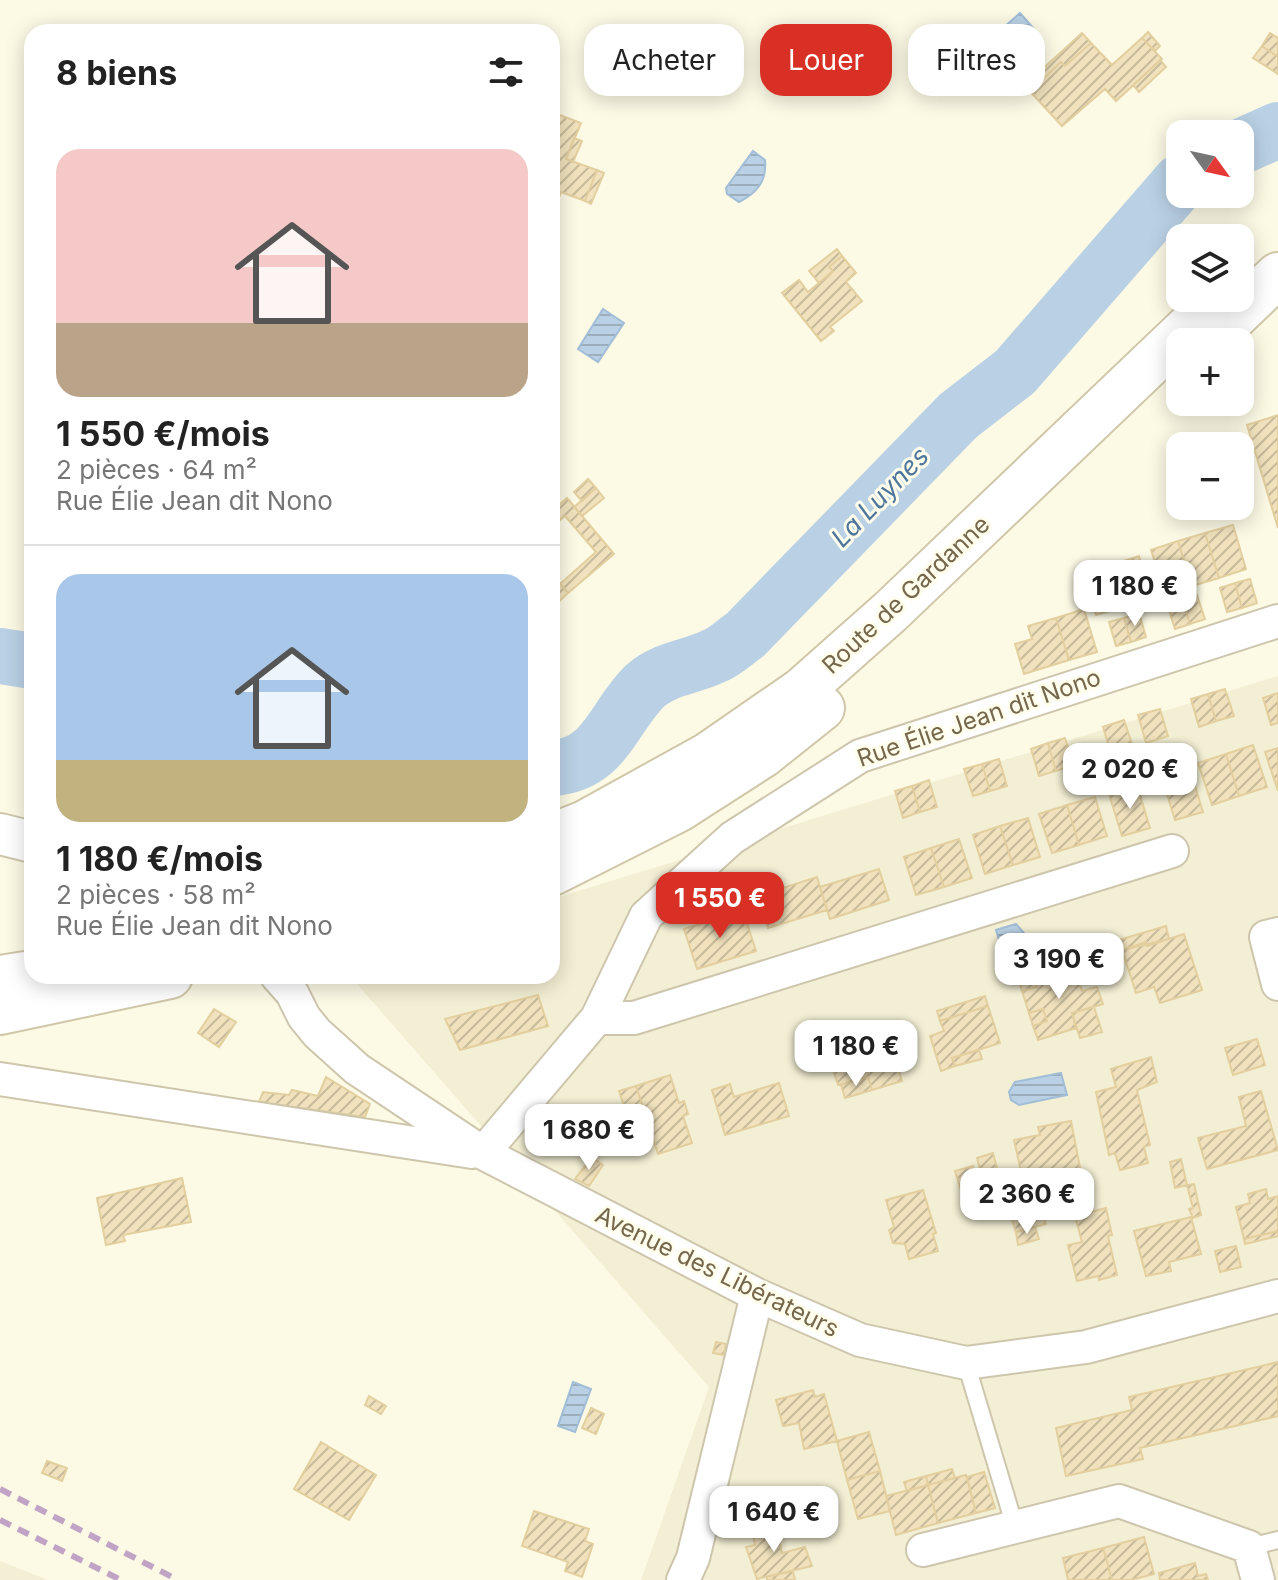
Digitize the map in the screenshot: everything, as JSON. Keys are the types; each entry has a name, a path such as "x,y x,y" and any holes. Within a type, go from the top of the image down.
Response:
{"main road":[{"path":"1254,264 1278,241"},
{"path":"1223,328 1278,275"},
{"name":"Route de Gardanne","path":"560,833 585,823 708,755 802,690 890,612 1204,312"},
{"name":"Route de Gardanne","path":"560,869 679,809 763,755 835,698 1166,382"},
{"path":"0,978 24,974"},
{"path":"0,1012 132,984"}],"street":[{"name":"Rue Élie Jean dit Nono","path":"483,1153 597,1018 646,916 732,838 860,756 1278,621"},
{"path":"0,834 24,840"},
{"path":"597,1018 634,1018 1172,851"},
{"path":"1278,934 1266,937 1278,984"},
{"name":"Avenue des Libérateurs","path":"284,984 317,1033 357,1069 483,1153 757,1295 860,1340 966,1363 1086,1347 1278,1296"},
{"path":"0,1079 483,1153"},
{"path":"683,1580 693,1558 757,1295"},
{"path":"923,1550 1119,1501 1264,1543 1258,1580"}],"lane":[{"path":"966,1363 1015,1527"}],"shaded area":[{"path":"1278,676 1278,1580 641,1580 709,1387 357,984 560,984 560,897"},
{"path":"0,1561 48,1580 0,1580"}],"water":[{"path":"1020,13 1030,24 1007,24"},
{"path":"753,151 765,160 764,174 756,190 739,202 727,194 726,188"},
{"path":"603,309 624,323 598,362 578,349"},
{"path":"1016,924 1024,933 1022,954 1026,963 1008,969 996,930"},
{"path":"1061,1073 1067,1095 1019,1105 1011,1100 1009,1092 1015,1082"},
{"path":"573,1382 591,1389 575,1432 558,1426"}],"building":[{"path":"1148,32 1160,46 1155,51 1142,38"},
{"path":"1082,33 1091,43 1065,66 1061,62 1045,77 1045,67"},
{"path":"1270,33 1278,38 1278,57 1262,46"},
{"path":"1142,38 1162,59 1116,101 1105,89 1062,126 1034,96 1045,96 1045,77 1061,62 1065,66 1091,43 1112,65"},
{"path":"1262,46 1278,57 1278,74 1253,58"},
{"path":"1160,60 1166,67 1139,92 1133,85"},
{"path":"560,115 581,123 566,159 597,170 585,201 561,192 560,194"},
{"path":"574,138 582,141 573,162 566,159"},
{"path":"597,170 604,173 591,204 585,201"},
{"path":"837,249 842,256 829,267 833,271 819,283 809,271"},
{"path":"842,256 856,273 846,282 862,301 830,327 834,331 821,341 782,293 799,280 808,292 833,271 829,267"},
{"path":"1278,415 1278,528 1254,448 1254,432 1249,432 1247,425"},
{"path":"588,479 596,488 582,501 574,492"},
{"path":"596,488 604,498 582,516 574,507"},
{"path":"567,498 614,554 568,593 560,584 596,552 565,516 560,520 560,504"},
{"path":"1233,525 1246,569 1219,578 1205,533"},
{"path":"1205,533 1219,578 1192,586 1178,541"},
{"path":"1178,541 1192,586 1165,594 1151,550"},
{"path":"1139,556 1152,598 1124,607 1112,565"},
{"path":"1112,565 1124,607 1096,615 1084,573"},
{"path":"1250,579 1257,603 1242,608 1235,583"},
{"path":"1235,583 1242,608 1227,612 1220,588"},
{"path":"560,584 568,593 560,600"},
{"path":"1197,595 1205,619 1190,624 1182,599"},
{"path":"1182,599 1190,624 1175,629 1167,604"},
{"path":"1084,609 1097,652 1069,660 1056,618"},
{"path":"1139,613 1146,637 1131,642 1124,618"},
{"path":"1056,618 1069,660 1024,674 1015,644 1032,639 1028,626"},
{"path":"1124,618 1131,642 1116,646 1109,622"},
{"path":"1225,689 1234,716 1216,721 1208,694"},
{"path":"1278,693 1278,723 1271,725 1263,698"},
{"path":"1208,694 1216,721 1199,727 1191,699"},
{"path":"1160,709 1168,736 1146,743 1138,715"},
{"path":"1124,720 1133,747 1111,754 1103,727"},
{"path":"1065,738 1074,765 1056,771 1048,743"},
{"path":"1048,743 1056,771 1039,776 1031,749"},
{"path":"1253,745 1267,787 1239,796 1226,754"},
{"path":"1278,748 1278,791 1265,752"},
{"path":"1226,754 1239,796 1212,805 1198,763"},
{"path":"999,759 1007,786 990,791 982,764"},
{"path":"982,764 990,791 973,796 964,769"},
{"path":"1190,769 1203,812 1175,820 1162,778"},
{"path":"929,780 937,807 920,812 912,786"},
{"path":"1137,785 1150,828 1122,836 1109,794"},
{"path":"912,786 920,812 903,818 895,791"},
{"path":"1095,797 1107,836 1079,845 1067,805"},
{"path":"1067,805 1079,845 1052,853 1039,814"},
{"path":"1028,818 1040,857 1013,865 1000,826"},
{"path":"1000,826 1013,865 985,874 973,835"},
{"path":"959,839 972,878 944,887 931,848"},
{"path":"931,848 944,887 916,895 904,857"},
{"path":"879,869 889,900 830,919 820,887"},
{"path":"817,877 827,910 768,928 758,896"},
{"path":"743,911 756,951 697,969 684,929"},
{"path":"1166,926 1169,939 1122,950 1119,940"},
{"path":"1184,934 1202,990 1160,1003 1154,987 1136,993 1122,950"},
{"path":"1055,962 1056,968 1033,974 1032,969"},
{"path":"1056,968 1059,973 1075,969 1082,991 1097,987 1103,1004 1072,1013 1076,1028 1038,1040 1033,1026 1047,1021 1043,1009 1029,1013 1022,991 1037,987 1033,974"},
{"path":"1033,974 1037,987 1022,991 1018,979"},
{"path":"538,995 548,1026 460,1050 445,1019"},
{"path":"985,996 988,1006 940,1021 937,1011"},
{"path":"988,1006 1000,1043 952,1058 955,1066 941,1071 930,1036 944,1031 940,1021"},
{"path":"1094,1007 1102,1032 1080,1038 1072,1013"},
{"path":"214,1009 236,1022 219,1047 198,1033"},
{"path":"1043,1009 1047,1021 1033,1026 1029,1013"},
{"path":"853,1025 856,1034 825,1043 823,1034"},
{"path":"885,1025 902,1081 872,1090 868,1077 838,1085 825,1043 856,1034 860,1044 874,1039 871,1030"},
{"path":"1257,1039 1265,1065 1233,1075 1225,1048"},
{"path":"979,1050 982,1059 955,1066 952,1058"},
{"path":"1151,1057 1157,1082 1137,1090 1150,1145 1144,1147 1148,1163 1120,1170 1115,1153 1109,1155 1096,1092 1116,1087 1111,1069"},
{"path":"670,1075 679,1103 684,1101 688,1114 683,1116 692,1143 658,1154 636,1086"},
{"path":"326,1077 370,1104 365,1117 259,1102 263,1092 289,1095 292,1090 318,1096"},
{"path":"868,1077 872,1090 845,1098 841,1085"},
{"path":"779,1083 789,1116 725,1135 712,1090 730,1084 734,1097"},
{"path":"636,1086 645,1113 628,1118 619,1091"},
{"path":"1261,1091 1278,1150 1207,1169 1198,1138 1246,1126 1239,1097"},
{"path":"576,1111 606,1129 589,1156 544,1126"},
{"path":"1071,1121 1083,1183 1026,1194 1014,1140 1040,1135 1038,1127"},
{"path":"993,1153 999,1176 983,1180 977,1158"},
{"path":"592,1157 603,1165 589,1186 575,1179"},
{"path":"1181,1159 1187,1185 1175,1188 1170,1162"},
{"path":"973,1166 979,1185 961,1190 955,1171"},
{"path":"999,1176 1002,1186 986,1191 983,1180"},
{"path":"182,1178 191,1222 123,1235 125,1241 106,1245 97,1198"},
{"path":"1194,1184 1201,1215 1193,1218 1187,1185"},
{"path":"1266,1189 1268,1199 1278,1196 1278,1231 1244,1239 1236,1207 1250,1203 1248,1194"},
{"path":"923,1190 938,1251 909,1259 905,1244 893,1243 889,1230 894,1227 886,1200"},
{"path":"1039,1201 1046,1224 1016,1232 1009,1210"},
{"path":"1106,1208 1112,1235 1108,1236 1117,1275 1077,1281 1068,1245 1082,1242 1075,1216"},
{"path":"1191,1217 1201,1254 1169,1262 1171,1271 1146,1276 1134,1231"},
{"path":"1035,1227 1039,1239 1018,1245 1016,1232"},
{"path":"1278,1231 1278,1236 1245,1244 1244,1239"},
{"path":"1236,1246 1241,1267 1220,1272 1215,1251"},
{"path":"716,1342 726,1344 724,1355 713,1353"},
{"path":"1278,1362 1278,1416 1140,1448 1143,1459 1066,1476 1056,1428 1132,1410 1129,1397"},
{"path":"813,1390 815,1397 824,1394 837,1441 804,1449 799,1423 783,1426 776,1400"},
{"path":"369,1396 386,1406 381,1414 365,1405"},
{"path":"591,1408 604,1414 596,1434 582,1428"},
{"path":"869,1432 880,1471 847,1480 837,1441"},
{"path":"321,1442 376,1475 349,1520 294,1489"},
{"path":"47,1461 67,1468 62,1481 42,1473"},
{"path":"952,1469 955,1478 928,1485 926,1476"},
{"path":"880,1471 890,1511 858,1519 847,1480"},
{"path":"984,1472 995,1508 976,1513 967,1477"},
{"path":"966,1475 976,1513 938,1523 928,1485"},
{"path":"926,1476 928,1485 907,1491 904,1482"},
{"path":"928,1485 938,1523 896,1535 886,1496"},
{"path":"534,1511 589,1529 585,1541 593,1544 582,1577 565,1571 568,1562 522,1546"},
{"path":"775,1522 782,1553 805,1547 812,1566 757,1579 746,1547 755,1545 751,1528"},
{"path":"1144,1537 1154,1574 1131,1580 1112,1580 1103,1548"},
{"path":"1103,1548 1112,1580 1068,1580 1063,1558"},
{"path":"1195,1563 1198,1576 1206,1574 1208,1580 1160,1580 1159,1573"},
{"path":"793,1571 795,1580 767,1580 767,1577"}],"waterway":[{"name":"La Luynes","path":"1254,141 1278,130"},
{"name":"La Luynes","path":"560,767 585,758 597,749 635,697 654,679 706,660 745,635 958,416 1015,372 1166,198"},
{"name":"La Luynes","path":"0,656 24,660"}],"railway":[{"path":"0,1489 178,1580"},
{"path":"0,1520 121,1580"}]}
